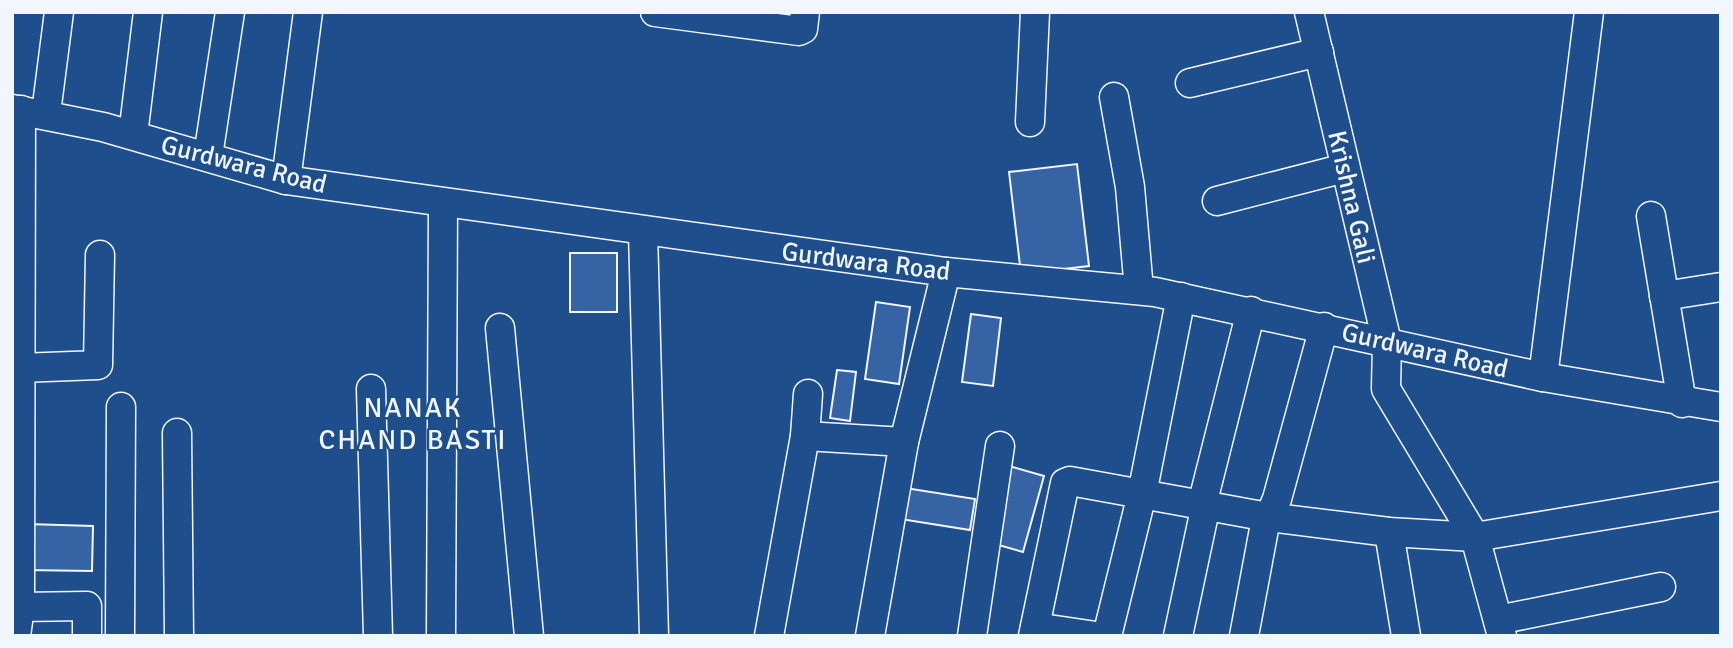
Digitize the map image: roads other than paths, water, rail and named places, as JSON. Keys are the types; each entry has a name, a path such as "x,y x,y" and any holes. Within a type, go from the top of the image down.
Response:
{"street":[{"path":"16,636 20,607 20,368 26,111 59,12"},
{"path":"133,135 149,12"},
{"path":"208,156 230,12"},
{"path":"286,180 308,12"},
{"path":"655,12 799,31 803,29 805,12"},
{"path":"1030,122 1035,12"},
{"name":"Krishna Gali","path":"1309,12 1387,342 1385,384 1388,395 1475,537 1500,628"},
{"path":"1543,377 1589,12"},
{"path":"1190,83 1318,52"},
{"path":"1114,97 1130,187 1139,290"},
{"name":"Gurdwara Road","path":"26,111 133,135 286,180 643,232 946,272 1139,290 1251,311 1543,377 1682,403 1721,407"},
{"path":"1217,201 1345,168"},
{"path":"441,636 443,203"},
{"path":"1651,216 1682,403"},
{"path":"643,232 654,636"},
{"path":"20,368 98,365 100,255"},
{"path":"870,636 904,442 946,272"},
{"path":"1664,296 1721,287"},
{"path":"1108,636 1142,494 1181,297"},
{"path":"1178,636 1204,505 1251,311"},
{"path":"1244,636 1268,517 1277,499 1324,327"},
{"path":"500,328 529,636"},
{"path":"371,389 378,636"},
{"path":"769,636 805,436 808,394"},
{"path":"120,636 121,407"},
{"path":"177,433 179,636"},
{"path":"805,436 904,442"},
{"path":"972,636 1000,446"},
{"path":"1096,636 1034,631 1065,483 1072,481 1268,517 1389,532 1475,537 1721,496"},
{"path":"1389,532 1406,636"},
{"path":"1500,628 1661,587"},
{"path":"20,607 87,606 87,636"}],"district":[{"name":"NANAK CHAND BASTI","path":"413,423"}]}
